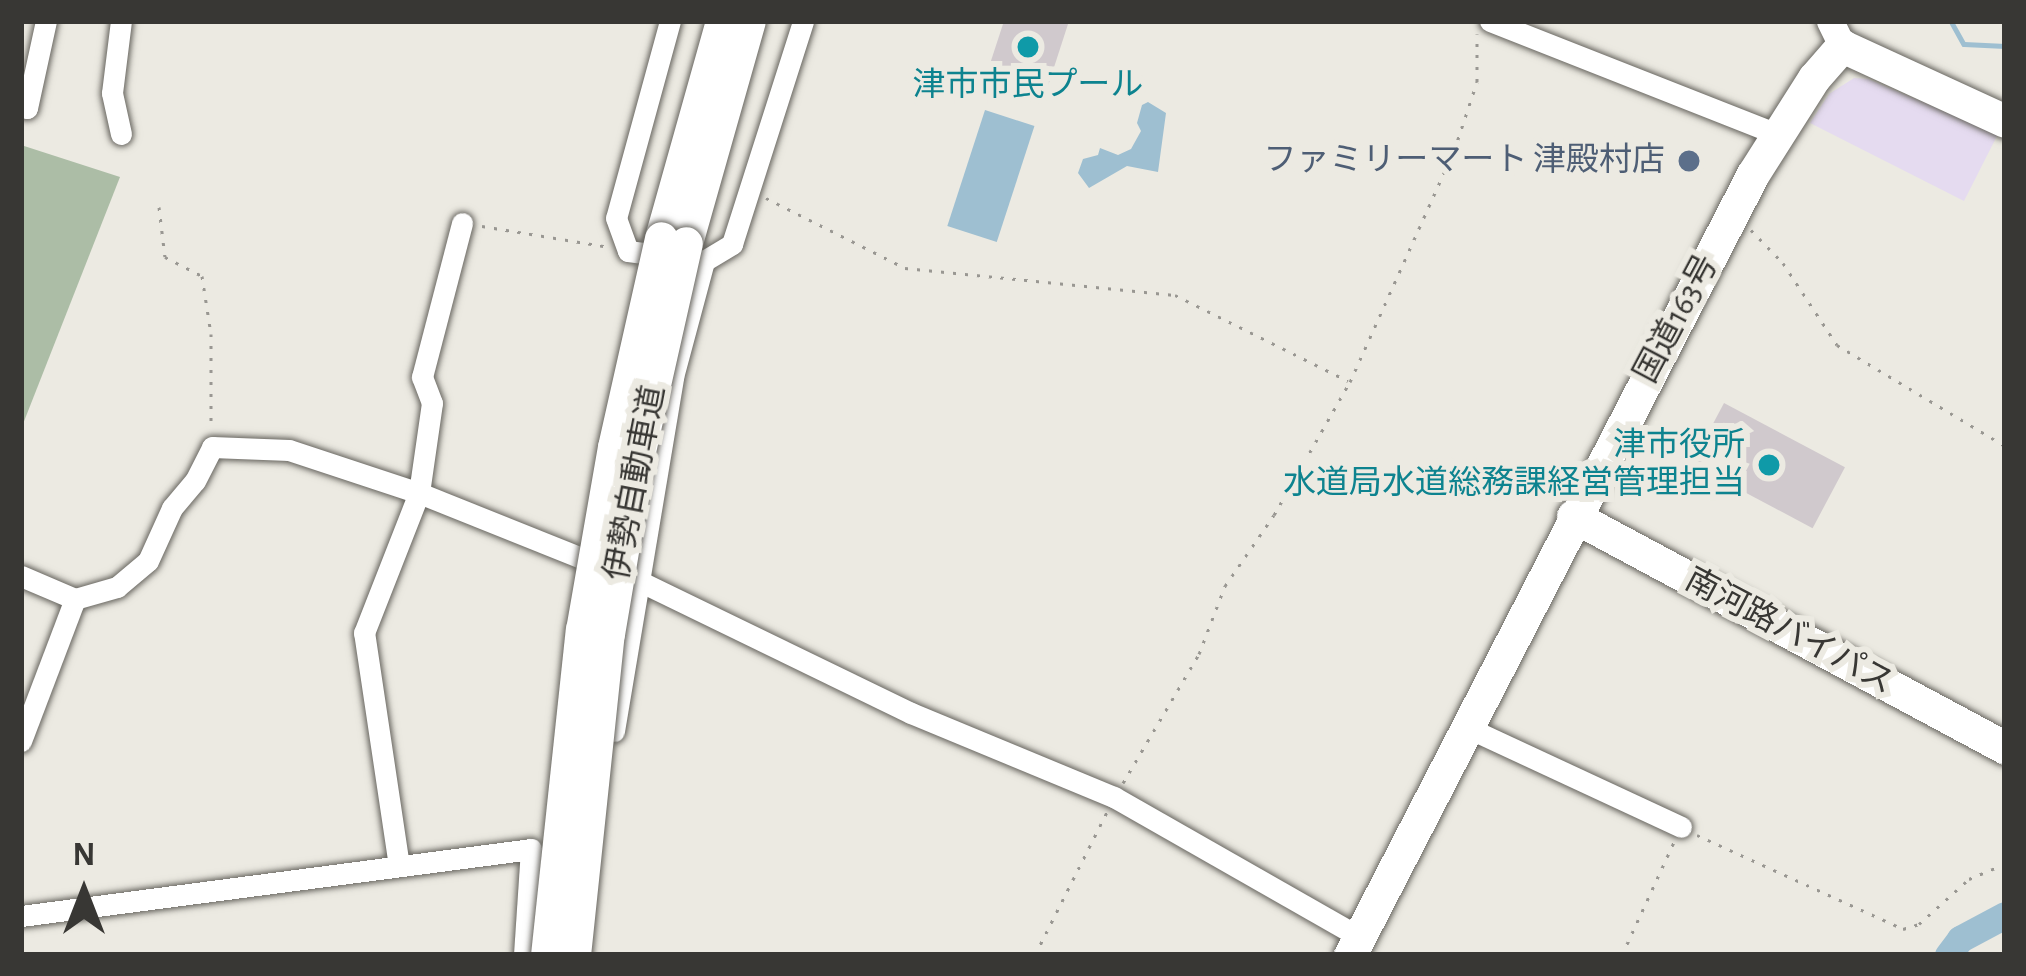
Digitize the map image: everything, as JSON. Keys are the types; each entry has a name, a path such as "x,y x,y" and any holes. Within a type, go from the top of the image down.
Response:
{"highway":[{"name":"伊勢自動車道","path":"574,955 608,634 722,21"},
{"name":"伊勢自動車道","path":"547,955 583,630 614,447 683,247 748,21"},
{"name":"国道163号","path":"1355,946 1733,212 1841,29 2005,121"},
{"name":"南河路バイパス","path":"1573,516 2002,746"}],"street":[{"path":"21,107 26,108 46,21"},
{"path":"121,21 112,93 121,134"},
{"path":"670,21 616,218 628,250 732,244 803,21"},
{"path":"1490,21 1777,134"},
{"path":"399,866 364,633 419,493 432,403 422,377 463,223"},
{"path":"590,955 618,699 674,377 683,247"},
{"path":"21,576 75,599 117,587 148,561 172,508 195,481 212,447 289,450 419,493 639,581 911,713 1114,797 1355,946"},
{"path":"21,741 75,599"},
{"path":"1466,727 1681,827"},
{"path":"21,916 531,849 524,955"}],"path":[{"path":"1034,955 1114,797 1198,654 1226,586 1350,382 1454,151 1480,61 1475,21"},
{"path":"749,190 905,268 1174,295 1350,382"},
{"path":"159,207 165,257 202,276 211,334 212,447"},
{"path":"1733,212 1783,263 1838,345 2005,446"},
{"path":"463,223 628,250"},
{"path":"1622,955 1681,827 1904,929 1919,924 1970,879 2005,864"}],"shaded area":[{"path":"1854,78 1868,79 1998,134 1964,201 1810,123 1829,94"}],"green space":[{"path":"21,145 120,177 21,429"}],"water":[{"path":"1148,102 1166,113 1158,172 1127,166 1089,188 1078,173 1083,159 1098,155 1100,148 1118,155 1131,149 1141,131 1137,123 1142,105"},
{"path":"985,110 1034,126 997,242 947,226"}],"building":[{"name":"津市市民プール","path":"1004,21 1069,21 1046,92 987,73"},
{"name":"津市役所 水道局水道総務課経営管理担当","path":"1724,403 1845,467 1813,528 1692,464"}],"waterway":[{"path":"1951,21 1964,44 2005,46"},
{"path":"1948,955 1960,939 2005,915"}],"place":[{"name":"津市市民プール","path":"1028,47"},
{"name":"ファミリーマート 津殿村店","path":"1689,161"},
{"name":"津市役所 水道局水道総務課経営管理担当","path":"1769,465"}]}
